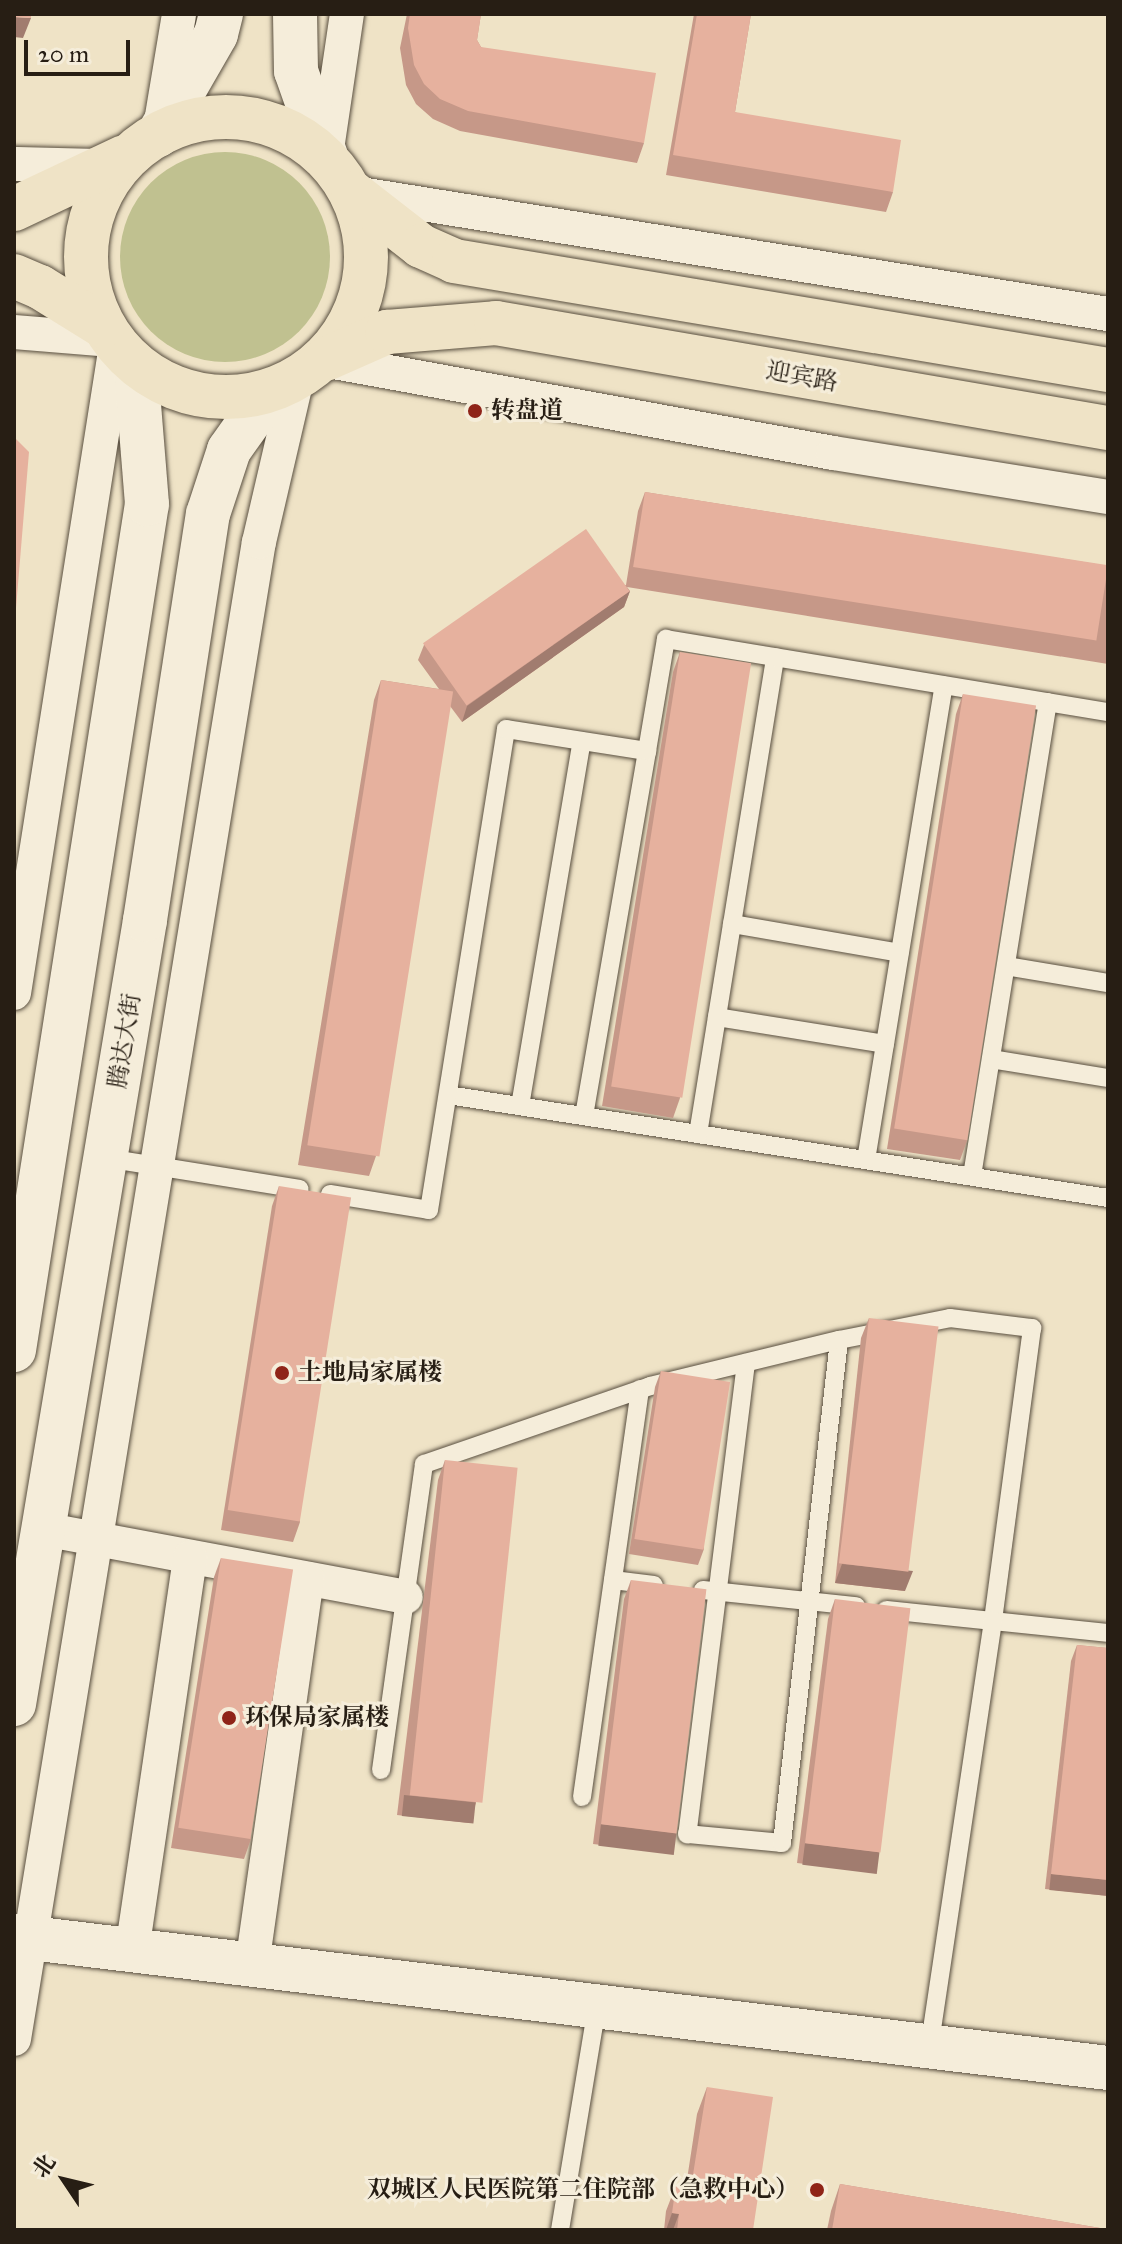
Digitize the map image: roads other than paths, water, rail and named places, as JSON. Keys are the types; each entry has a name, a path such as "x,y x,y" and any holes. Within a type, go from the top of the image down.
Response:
{"main road":[{"path":"14,1350 130,630 147,504 117,344 87,282 87,235 102,191 216,34 221,14"},
{"path":"295,14 296,71 326,156 353,193 421,246 454,261 517,274 1108,370"},
{"path":"14,209 207,117 250,117 291,131 326,156"},
{"path":"14,276 40,287 178,390 224,398 297,377 351,324 366,281 367,236 353,193"},
{"name":"迎宾路","path":"297,377 387,332 496,323 1108,428"},
{"name":"腾达大街","path":"14,1704 106,1158 208,514 229,450 297,377"},
{"path":"22,1937 1108,2068"}],"street":[{"path":"14,164 131,151 179,14"},
{"path":"326,156 347,14"},
{"path":"353,193 1108,314"},
{"path":"14,332 117,344 14,993"},
{"path":"14,2039 22,1937 96,1540 259,542 297,377 833,453 1108,497"},
{"path":"43,1529 406,1597"},
{"path":"132,1951 190,1557"},
{"path":"252,1965 307,1579"}],"lane":[{"path":"584,1116 666,639 1108,712"},
{"path":"698,1134 775,657"},
{"path":"866,1160 944,685"},
{"path":"972,1176 1048,702"},
{"path":"106,1158 429,1210 506,729 647,751"},
{"path":"520,1106 582,741"},
{"path":"732,924 900,953"},
{"path":"1006,966 1108,983"},
{"path":"717,1017 885,1044"},
{"path":"991,1059 1108,1078"},
{"path":"448,1095 1108,1198"},
{"path":"381,1770 424,1464 640,1389 839,1340 950,1318 1032,1328 993,1621 929,2047"},
{"path":"746,1363 687,1834 782,1843 839,1340"},
{"path":"582,1797 640,1389"},
{"path":"613,1580 1108,1633"},
{"path":"560,2230 597,2006"}],"place":[{"name":"转盘道","path":"475,411"},
{"name":"土地局家属楼","path":"282,1373"},
{"name":"环保局家属楼","path":"229,1718"},
{"name":"双城区人民医院第二住院部（急救中心）","path":"817,2190"}]}
